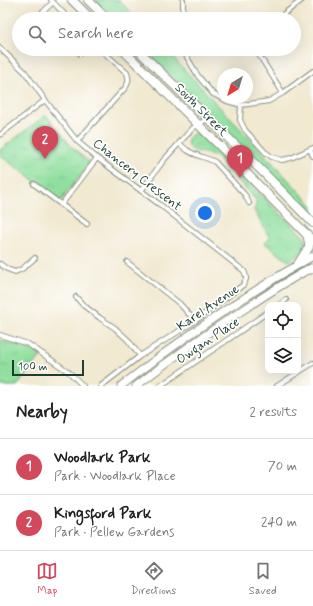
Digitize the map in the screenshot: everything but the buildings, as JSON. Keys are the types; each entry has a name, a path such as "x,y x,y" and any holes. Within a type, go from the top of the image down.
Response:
{"highway":[{"path":"72,0 84,12"},
{"path":"88,0 100,12"},
{"name":"South Street","path":"129,56 313,241"},
{"name":"South Street","path":"144,56 312,222"},
{"path":"298,264 309,247 307,234"}],"main road":[{"name":"Karel Avenue","path":"121,386 210,320 270,281 313,256"},
{"name":"Karel Avenue","path":"136,386 229,319 259,299 311,269"}],"street":[{"path":"183,0 184,12"},
{"path":"286,12 302,0"},
{"path":"43,12 52,1 62,12"},
{"name":"Chancery Crescent","path":"0,48 25,72 77,140 97,158 244,271 247,276 247,279 243,285 195,321 140,356 101,386"},
{"path":"77,140 129,82 127,73 108,56"},
{"path":"186,56 198,76 213,94 217,96"},
{"path":"260,56 283,93"},
{"path":"253,103 269,101 283,93 313,70"},
{"path":"0,135 45,100"},
{"path":"240,104 240,120 245,130 265,152 272,157 282,160 291,158 312,148 313,156"},
{"path":"140,191 163,161 198,124 209,119"},
{"path":"180,143 187,151 215,162 245,195 249,203"},
{"path":"61,205 97,158"},
{"path":"34,184 87,224"},
{"path":"0,264 15,272 22,269 35,258"},
{"path":"127,262 180,304 195,321"},
{"path":"76,297 89,309 115,328 128,340 140,356"},
{"name":"Owgan Place","path":"160,386 265,314"},
{"path":"0,335 28,344 69,372 83,386"},
{"path":"277,386 313,363"}],"green space":[{"path":"95,0 119,0 130,12 107,12"},
{"path":"151,56 172,56 313,206 313,215 309,214"},
{"path":"46,115 71,146 90,163 61,201 0,155 0,150"},
{"path":"197,132 305,238 306,242 304,249 299,255 288,261 265,243 270,238 254,210 256,200 216,156 196,151 188,146 188,139"},
{"path":"0,340 33,350 41,356 17,386 0,386"}],"place":[{"name":"Kingsford Park","path":"45,159"},
{"name":"Woodlark Park","path":"240,178"}]}
